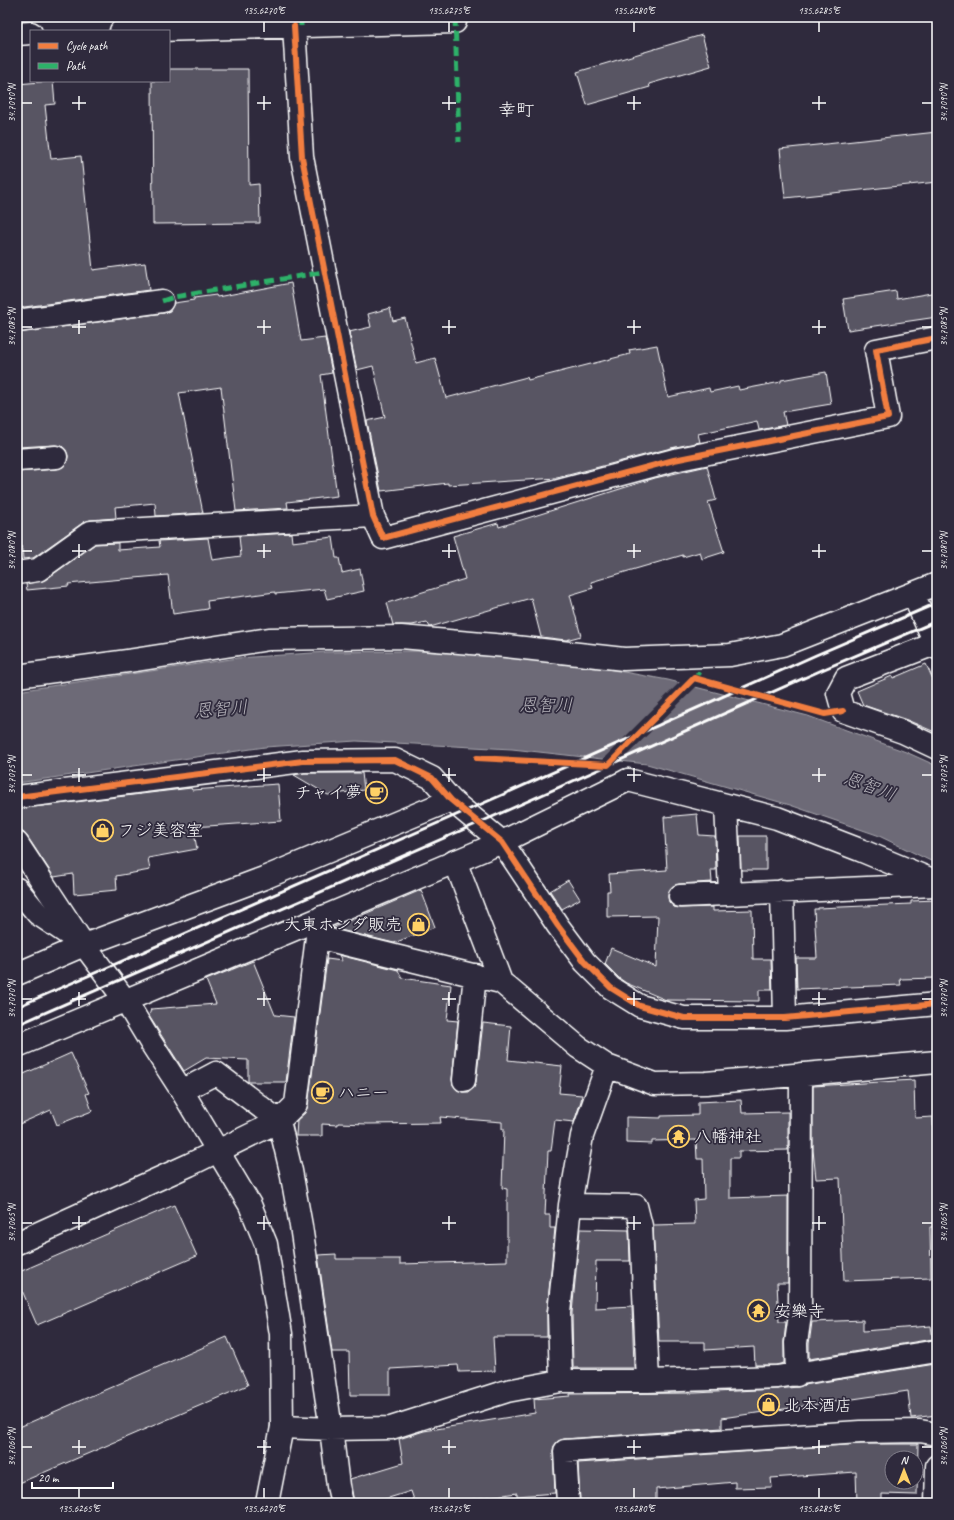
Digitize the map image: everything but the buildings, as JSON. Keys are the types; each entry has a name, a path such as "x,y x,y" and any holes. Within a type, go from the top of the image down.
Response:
{"street":[{"path":"155,30 455,22"},
{"path":"294,26 302,156 372,516 383,538 674,460 888,417 876,350 937,338"},
{"path":"17,34 30,34"},
{"path":"17,321 162,301"},
{"path":"17,460 56,457"},
{"path":"17,573 38,570 91,532 372,516"},
{"path":"17,676 136,660 269,639 401,637 506,646 624,659 730,655 782,645 937,584"},
{"path":"913,594 936,645 846,678 838,693 843,710 902,732 937,748"},
{"path":"17,797 303,761 395,760 432,778 451,800 502,842 558,926 585,962 612,988 640,1006 684,1018 785,1018 937,1004"},
{"path":"17,1046 125,1000 320,927 455,862 502,842 628,780 777,818 860,850 937,884"},
{"path":"17,974 84,945 264,878 451,800"},
{"path":"726,805 730,893"},
{"path":"17,842 84,945 125,1000 182,1091 250,1205 266,1244 281,1334 282,1427 267,1503"},
{"path":"455,862 500,982"},
{"path":"680,896 937,884"},
{"path":"17,889 38,914 84,945"},
{"path":"782,892 785,1018"},
{"path":"320,927 500,982 578,1047 607,1066 655,1084 706,1083 937,1062"},
{"path":"17,1243 219,1151 279,1121 296,1104 320,927"},
{"path":"464,1080 475,975"},
{"path":"561,1381 559,1313 570,1204 582,1136 607,1066"},
{"path":"182,1091 216,1073 279,1121 291,1171 301,1226 338,1486 342,1503"},
{"path":"797,1375 796,1343 800,1315 801,1074"},
{"path":"570,1204 636,1206 641,1226 648,1381"},
{"path":"282,1427 331,1429 391,1428 507,1391 561,1381 648,1381 777,1377 797,1375 937,1351"},
{"path":"568,1503 565,1451 860,1432 920,1431 937,1434"},
{"path":"936,1503 937,1466"}],"water":[{"name":"恩智川","path":"415,651 546,658 668,680 808,716 906,752 937,766 937,864 877,835 790,805 647,764 512,749 356,741 265,747 17,783 17,691 238,658 327,652"}],"pier":[{"path":"681,681 698,685 620,762 602,760"}],"railway":[{"path":"17,1007 937,603"},
{"path":"17,1025 508,810 822,670 937,621"}],"marked path":[{"path":"301,17 301,26"},
{"path":"455,17 459,142"},
{"path":"162,301 174,297 324,272"},
{"path":"693,680 701,671"}],"cycle path":[{"path":"294,26 302,157 373,516 383,538 674,460 888,417 876,350 937,338"},
{"path":"477,758 608,765 694,678 825,714 843,711"},
{"path":"17,797 303,761 395,760 432,778 451,800 502,842 558,926 585,962 611,988 640,1006 684,1018 785,1018 937,1004"}],"place":[{"name":"チャイ夢","path":"377,792"},
{"name":"フジ美容室","path":"103,830"},
{"name":"大東ホンダ販売","path":"418,924"},
{"name":"ハニー","path":"323,1092"},
{"name":"八幡神社","path":"678,1136"},
{"name":"安樂寺","path":"759,1311"},
{"name":"北本酒店","path":"769,1405"}],"district":[{"name":"幸町","path":"516,110"}]}
